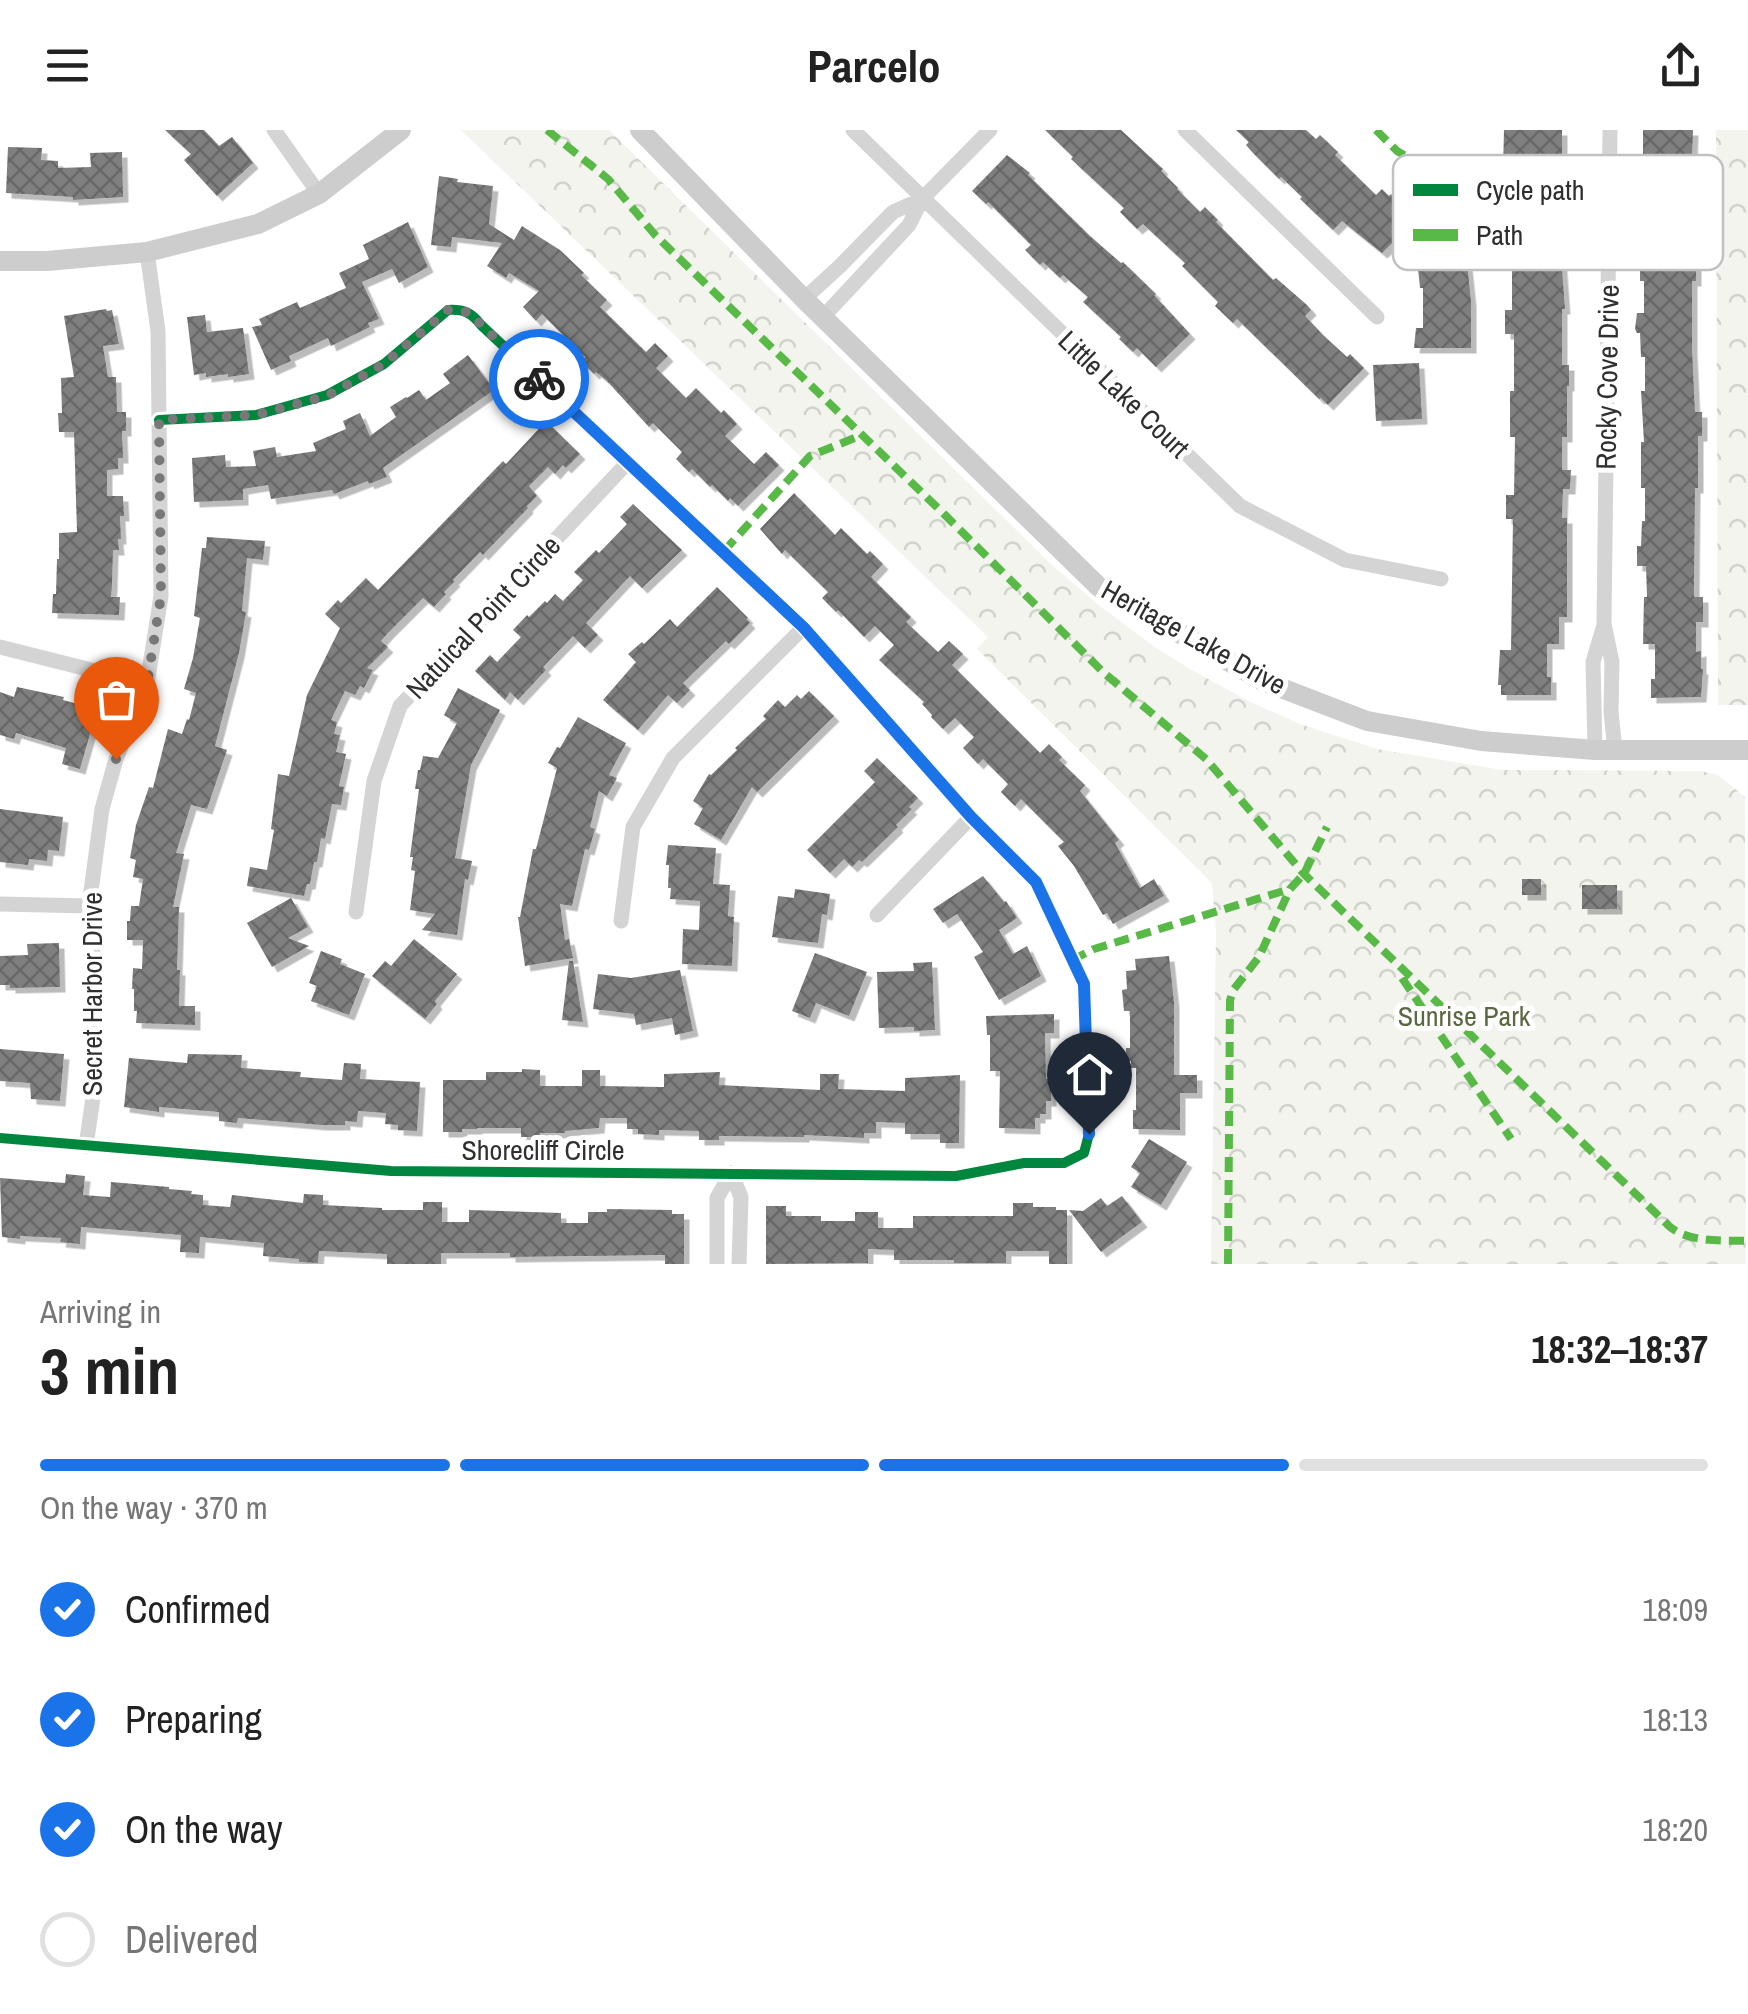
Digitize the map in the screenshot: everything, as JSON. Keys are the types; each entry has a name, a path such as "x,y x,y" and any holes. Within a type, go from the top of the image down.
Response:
{"street":[{"path":"274,130 319,194"},
{"path":"0,261 147,252 258,224 319,194 400,130"},
{"name":"Heritage Lake Drive","path":"640,130 804,299 1098,587 1263,681 1367,720 1481,741 1605,750 1748,750"},
{"name":"Little Lake Court","path":"852,130 1240,506 1345,560 1441,580"},
{"path":"823,317 909,225 922,199 990,130"},
{"path":"1186,130 1378,317"},
{"name":"Rocky Cove Drive","path":"1610,130 1610,155"},
{"path":"804,299 893,212 922,199"},
{"name":"Secret Harbor Drive","path":"86,1146 96,1078 96,986 89,906 102,810 116,759 147,684 161,596 158,332 147,252"},
{"name":"Rocky Cove Drive","path":"1605,750 1593,662 1604,624 1608,270"},
{"path":"159,420 256,415 327,396 384,364 448,310 472,314 804,628 971,817 877,915"},
{"name":"Natuical Point Circle","path":"356,912 374,781 400,706 628,462"},
{"path":"622,920 633,827 673,758 804,628"},
{"path":"0,647 147,684"},
{"name":"Shorecliff Circle","path":"0,1138 391,1171 956,1176 1024,1163 1064,1163 1084,1154 1089,1134 1084,984 1036,882 971,817"},
{"path":"0,904 89,906"},
{"path":"716,1264 717,1198 731,1174"},
{"path":"731,1174 741,1198 740,1264"}],"green space":[{"name":"Sunrise Park","path":"461,130 609,130 1053,566 1156,648 1250,702 1300,724 1377,749 1502,770 1701,771 1718,775 1745,797 1746,1264 1211,1264 1216,933 1212,883 977,649 988,637"},
{"path":"1716,130 1748,130 1748,705 1718,705 1716,270 1723,270 1723,155 1716,155"}],"building":[{"path":"165,130 204,130 219,146 232,137 253,163 217,196 184,160 191,154"},
{"path":"1045,130 1121,130 1163,169 1200,212 1205,207 1273,280 1276,278 1307,305 1311,310 1305,316 1364,368 1328,405 1319,399 1237,319 1233,323 1215,306 1218,302 1182,266 1185,263 1143,224 1137,229 1120,212 1124,208"},
{"path":"1236,130 1306,130 1316,139 1320,135 1376,195 1382,189 1393,196 1393,242 1382,253 1342,221 1333,230 1252,152 1246,145 1249,142"},
{"path":"1504,130 1562,130 1562,155 1503,155"},
{"path":"1643,130 1693,130 1692,155 1643,155"},
{"path":"8,147 42,148 41,160 58,161 58,168 91,167 90,153 122,152 123,197 73,200 6,193"},
{"path":"1007,155 1156,294 1190,334 1156,367 1137,348 1133,352 1119,339 1083,302 1088,297 1063,275 1060,278 1043,262 1040,265 1025,250 1031,245 972,191"},
{"path":"439,176 493,186 489,224 514,240 522,226 560,250 607,300 600,307 646,352 655,343 668,356 656,368 686,398 696,388 737,424 725,436 754,464 766,452 779,465 738,506 692,469 689,472 676,459 682,452 653,423 649,427 607,381 594,374 581,361 585,357 542,314 536,321 523,307 539,291 509,273 506,278 487,266 502,243 452,237 451,247 431,245"},
{"path":"408,222 428,267 399,283 392,269 362,282 379,319 331,346 328,338 289,356 291,361 271,370 252,327 262,325 259,319 297,302 300,308 346,288 339,273 369,259 363,245"},
{"path":"1418,270 1468,270 1471,348 1414,348 1416,328 1423,328"},
{"path":"1512,270 1562,270 1562,365 1569,365 1569,386 1562,470 1571,470 1570,489 1563,489 1562,518 1567,518 1567,617 1559,617 1559,644 1547,644 1551,695 1501,695 1498,685 1500,650 1511,650 1513,519 1506,519 1506,495 1514,495 1515,437 1510,437 1510,391 1514,391 1514,334 1505,334 1505,310 1512,310"},
{"path":"1640,270 1696,270 1696,281 1692,281 1692,349 1695,412 1702,412 1702,436 1698,436 1695,488 1694,597 1703,597 1703,622 1696,622 1696,652 1701,651 1703,669 1701,697 1651,698 1655,644 1643,644 1646,566 1637,566 1637,546 1641,546 1645,521 1641,391 1645,391 1645,357 1641,357 1640,333 1635,329 1637,313 1644,313 1644,281 1640,281"},
{"path":"112,310 119,344 103,346 108,377 116,377 117,412 126,412 123,458 118,458 118,469 107,470 107,496 123,496 119,550 113,550 111,597 120,597 119,615 52,613 59,533 77,532 74,432 59,432 61,378 74,377 64,316"},
{"path":"205,315 207,332 243,328 249,374 194,375 187,317"},
{"path":"468,355 494,390 383,468 387,477 334,494 332,490 271,499 268,485 243,489 243,500 194,502 192,458 225,455 226,467 256,466 253,451 275,447 277,457 316,451 313,443 346,429 343,421 360,413 370,436 396,417 390,407 419,390 426,400 450,383 443,374"},
{"path":"1419,363 1422,419 1376,421 1373,365"},
{"path":"546,421 580,454 555,474 548,467 529,486 537,496 528,508 453,580 434,607 423,598 388,633 381,641 388,647 367,668 373,670 364,688 360,686 355,695 345,691 331,720 337,722 334,734 340,735 336,752 346,754 339,786 344,787 341,805 332,804 325,839 321,838 304,896 247,886 250,867 267,870 278,774 289,776 307,695 340,628 325,614 366,578 378,590"},
{"path":"794,493 835,535 841,528 883,564 871,577 911,617 906,622 938,652 949,641 963,654 952,665 1040,753 1049,744 1062,757 1059,760 1085,785 1080,791 1119,840 1115,843 1140,888 1154,879 1164,896 1113,924 1107,913 1103,915 1058,846 1064,842 1021,799 1015,806 1001,792 1008,784 983,759 978,764 963,748 974,737 955,718 943,729 924,702 879,660 894,645 875,626 864,637 822,598 828,592 785,550 782,554 760,529"},
{"path":"633,504 682,550 642,588 630,576 586,623 598,635 585,648 573,636 518,700 510,692 505,700 475,671 490,655 497,662 521,637 513,630 527,615 555,594 563,601 583,580 574,572 627,524 620,517"},
{"path":"207,537 265,541 263,560 247,558 242,611 246,612 215,746 227,750 207,809 191,805 176,853 184,854 173,907 179,907 179,1006 195,1006 195,1025 136,1023 133,968 142,969 143,940 127,940 127,921 131,906 139,906 143,879 133,877 136,860 130,858 136,825 149,787 153,788 168,729 182,734 196,693 184,689 200,618 194,616 202,548 206,548"},
{"path":"717,587 750,623 683,683 690,690 677,703 668,695 638,730 603,700 636,662 628,654 670,619 677,627"},
{"path":"17,687 64,697 63,700 96,713 80,769 62,764 66,748 16,733 14,739 0,735 0,692 14,697"},
{"path":"458,688 500,710 471,765 455,858 472,861 468,880 465,879 457,935 422,930 435,914 410,910 415,871 411,870 410,857 418,770 423,756 438,758 457,723 444,715"},
{"path":"809,691 834,716 757,792 752,787 721,840 694,824 703,808 693,801 709,774 766,719 763,716 778,700 785,707 797,695 801,699"},
{"path":"578,717 626,743 609,775 617,778 607,796 599,791 590,827 595,829 589,850 585,849 572,906 560,904 565,940 569,939 573,958 525,966 518,917 557,768 548,763"},
{"path":"877,758 918,798 898,827 862,862 859,860 852,867 844,859 830,873 807,850 875,782 864,771"},
{"path":"0,809 63,817 59,851 48,850 47,861 29,859 28,865 0,862"},
{"path":"668,845 716,848 713,884 730,885 728,916 734,917 732,966 682,964 683,929 699,930 700,901 670,899"},
{"path":"983,876 1017,918 999,930 1013,954 1027,946 1041,976 999,1000 974,957 983,952 957,914 943,923 933,909"},
{"path":"1522,879 1541,879 1541,895 1522,895"},
{"path":"1582,885 1617,885 1617,909 1582,909"},
{"path":"795,889 830,894 827,915 822,914 818,943 772,937 778,896 794,898"},
{"path":"291,898 308,927 288,938 309,946 272,967 247,923"},
{"path":"414,939 457,974 425,1019 372,976 385,961 391,966"},
{"path":"59,943 60,987 0,985 0,956 28,955 27,944"},
{"path":"321,951 365,974 349,1015 311,1001 317,986 309,983"},
{"path":"815,953 867,972 849,1016 816,1003 810,1018 792,1011"},
{"path":"1169,956 1174,1002 1174,1075 1197,1075 1197,1093 1180,1093 1180,1130 1133,1129 1136,1068 1126,1061 1130,1011 1124,1011 1122,990 1127,989 1126,971 1136,970 1135,959"},
{"path":"569,961 573,961 583,1022 562,1020"},
{"path":"932,962 935,1030 879,1028 877,972 914,971 913,963"},
{"path":"680,970 693,1031 675,1035 672,1018 636,1025 634,1014 593,1009 598,974 631,978"},
{"path":"1054,1014 1054,1033 1045,1033 1046,1079 1051,1079 1051,1101 1046,1101 1046,1114 1035,1118 1035,1129 999,1128 1000,1071 990,1071 986,1016"},
{"path":"0,1049 64,1054 60,1101 31,1099 30,1083 0,1081"},
{"path":"188,1054 242,1055 241,1068 301,1072 300,1077 342,1080 344,1063 361,1064 360,1079 420,1082 417,1131 398,1130 398,1125 385,1124 386,1113 358,1111 357,1122 322,1125 238,1118 237,1123 219,1121 219,1112 159,1107 159,1112 124,1107 129,1058 187,1063"},
{"path":"540,1070 540,1086 582,1086 582,1070 600,1070 600,1086 664,1087 664,1074 720,1072 719,1085 820,1090 820,1074 839,1074 838,1089 905,1091 905,1078 960,1075 959,1143 940,1143 940,1134 905,1134 905,1123 876,1122 876,1133 864,1133 864,1138 719,1136 719,1140 699,1140 699,1131 638,1134 638,1129 627,1129 627,1118 600,1118 599,1128 540,1133 540,1137 521,1137 521,1128 443,1132 443,1080 486,1080 486,1072"},
{"path":"1149,1139 1187,1162 1161,1205 1131,1187 1140,1173 1131,1167"},
{"path":"66,1174 85,1176 83,1195 110,1197 111,1182 192,1191 191,1194 203,1195 203,1205 230,1207 232,1195 303,1203 304,1194 323,1195 323,1205 382,1210 423,1210 423,1202 442,1202 442,1222 469,1222 469,1210 561,1213 561,1223 588,1223 588,1212 607,1209 672,1210 672,1214 684,1214 684,1264 665,1264 665,1255 510,1257 510,1253 441,1253 441,1264 387,1264 387,1254 319,1251 318,1263 263,1256 264,1243 200,1237 199,1253 180,1252 181,1235 81,1227 80,1244 60,1242 61,1238 2,1237 0,1178 65,1183"},
{"path":"1122,1196 1142,1222 1101,1252 1069,1210 1083,1211 1101,1198 1107,1206"},
{"path":"1013,1203 1067,1210 1067,1264 1049,1264 1049,1251 1006,1251 1006,1263 954,1263 894,1260 894,1250 868,1249 868,1263 766,1264 766,1206 786,1206 786,1216 821,1216 821,1221 855,1221 855,1212 878,1212 878,1228 913,1228 913,1216 1013,1216"}],"marked path":[{"path":"547,130 608,179 656,236 1104,673 1206,759 1304,874 1669,1226 1696,1238 1748,1241"},
{"path":"1376,130 1404,155"},
{"path":"724,551 810,456 862,435"},
{"path":"1228,1264 1230,1000 1259,957 1290,889 1304,874 1327,827"},
{"path":"1072,960 1094,949 1290,889"},
{"path":"1402,978 1511,1139"}],"cycle path":[{"path":"0,1138 391,1171 956,1176 1024,1163 1064,1163 1084,1153 1089,1134 1084,984 1036,882 971,817 804,627 471,315 448,310 384,364 327,395 256,415 159,420"}],"way so far":[{"path":"116,759 147,684 161,596 159,420 256,415 327,396 384,364 448,310 472,314 539,379"}],"route":[{"path":"539,379 804,628 971,817 1036,882 1084,984 1089,1134"}]}
